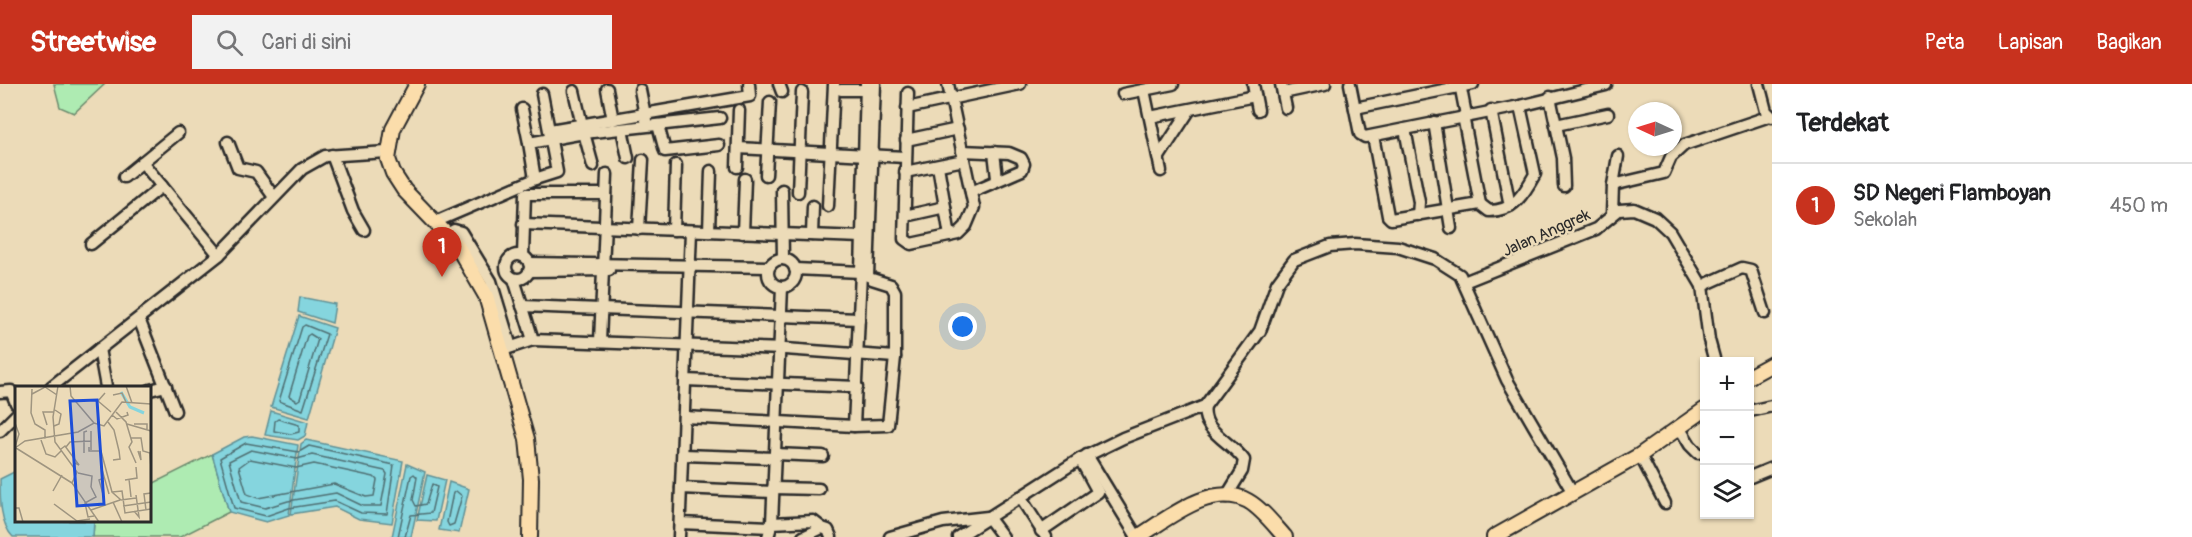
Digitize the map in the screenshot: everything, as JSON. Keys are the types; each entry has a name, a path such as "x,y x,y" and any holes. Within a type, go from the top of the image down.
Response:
{"main road":[{"path":"417,84 393,129 387,152 390,166 399,183 479,270 486,283 507,348 530,453 530,537"},
{"path":"1754,373 1772,364"},
{"path":"1494,537 1572,491 1640,455 1679,427 1700,416"},
{"path":"1137,537 1203,499 1226,496 1250,502 1285,537"}],"street":[{"path":"583,129 622,129 750,96 749,84"},
{"path":"908,93 904,239 908,244 950,236 963,231 973,212 971,192 948,84"},
{"path":"907,108 1020,84"},
{"path":"1124,94 1173,84"},
{"path":"1253,84 1258,110"},
{"path":"1287,108 1282,88 1325,84"},
{"path":"1350,84 1355,108 1367,136 1388,216 1394,220 1480,204"},
{"path":"1355,108 1473,84"},
{"path":"1613,185 1664,173 1671,157 1682,146 1771,116 1766,111 1759,84"},
{"path":"1460,85 1480,204 1489,211 1510,206 1526,191 1535,174 1520,106"},
{"path":"1367,136 1520,106 1550,97 1560,89 1606,85"},
{"path":"828,206 837,87 869,86 866,276 859,319 854,426"},
{"path":"607,89 613,120"},
{"path":"640,90 650,122 665,151 719,145"},
{"path":"1144,90 1161,171"},
{"path":"574,91 592,166"},
{"path":"798,192 802,92"},
{"path":"435,222 535,179 557,172 542,94"},
{"path":"1150,117 1255,96"},
{"path":"1550,97 1564,166 1564,186"},
{"path":"766,175 770,102"},
{"path":"522,110 535,179"},
{"path":"737,167 739,110"},
{"path":"1491,110 1510,206"},
{"path":"1159,157 1189,111"},
{"path":"1556,125 1608,114"},
{"path":"529,143 551,134 583,129 613,120 650,122 720,118"},
{"path":"1434,122 1450,209 1451,228"},
{"path":"622,129 628,158"},
{"path":"906,140 958,129"},
{"path":"1405,129 1419,202 1418,215"},
{"path":"124,177 178,132"},
{"path":"228,142 238,168 256,172 274,197"},
{"path":"738,148 905,157"},
{"path":"52,386 219,255 302,169 332,155 387,152"},
{"path":"994,152 998,178"},
{"path":"905,172 938,165 963,155 994,152 1009,153 1021,158 1024,164 1022,170 998,178 971,192"},
{"path":"332,155 353,211 364,230"},
{"path":"866,276 862,237 868,155"},
{"path":"1612,214 1613,185 1618,156"},
{"path":"639,229 643,160"},
{"path":"142,162 219,255"},
{"path":"674,230 676,165"},
{"path":"938,165 950,236"},
{"path":"709,231 711,171"},
{"path":"600,342 607,174"},
{"path":"744,233 746,179"},
{"path":"905,184 917,213"},
{"path":"91,243 162,186"},
{"path":"684,417 885,427 891,422 896,292 891,285 866,276 795,273 783,259 782,190"},
{"path":"486,283 511,277 524,278 527,263 523,224 525,194 606,194"},
{"path":"812,235 813,206"},
{"path":"905,216 945,207"},
{"name":"Jalan Anggrek","path":"1464,282 1596,229 1612,214 1626,208 1634,209 1664,225 1702,286 1709,340 1714,357"},
{"path":"523,224 862,237"},
{"path":"679,537 691,231"},
{"path":"1226,496 1242,471 1244,460 1234,447 1211,429 1204,413 1205,406 1260,331 1277,283 1289,265 1312,251 1356,244 1398,247 1436,259 1455,271 1464,282 1507,380 1572,491"},
{"path":"479,270 506,262 514,255 527,263 769,271"},
{"path":"782,287 772,283 769,271 772,263 783,259"},
{"path":"506,262 505,269 511,277 533,340"},
{"path":"1702,286 1742,268 1751,270 1765,313"},
{"path":"782,287 793,281 795,273"},
{"path":"770,529 782,287"},
{"path":"522,306 859,319"},
{"path":"139,319 175,411"},
{"path":"507,348 533,340 778,349 895,357"},
{"path":"99,348 106,386"},
{"path":"685,380 857,387"},
{"path":"152,390 166,386"},
{"path":"0,392 11,391 15,401"},
{"path":"959,537 1084,457 1205,406"},
{"path":"1754,410 1772,406"},
{"path":"0,431 15,417"},
{"path":"1679,427 1698,453"},
{"path":"682,455 823,456"},
{"path":"1640,455 1665,503"},
{"path":"1020,497 1043,534 1098,492 1084,457"},
{"path":"1084,457 1137,537"},
{"path":"1754,475 1772,468"},
{"path":"681,488 819,489"},
{"path":"890,537 943,522 988,517"},
{"path":"988,517 1002,537"},
{"path":"680,523 770,529 809,521 828,530 831,537"},
{"path":"803,537 822,528"}],"green space":[{"path":"54,84 105,84 74,113 60,107"},
{"path":"212,454 229,512 180,537 93,537 94,522 152,522 152,484"}],"water":[{"path":"300,297 335,304 332,323 298,312"},
{"path":"299,316 335,328 309,418 271,407"},
{"path":"271,411 308,422 305,436 298,440 265,435"},
{"path":"252,436 298,445 289,515 266,522 229,512 212,454 244,437"},
{"path":"306,440 403,461 392,523 359,519 335,507 291,514 301,444"},
{"path":"407,464 425,472 411,537 392,537"},
{"path":"15,472 15,522 94,522 93,537 13,537 3,518 0,479"},
{"path":"427,475 445,480 436,521 417,520"},
{"path":"449,482 469,489 459,533 439,530"}],"place":[{"name":"SD Negeri Flamboyan","path":"442,277"}]}
